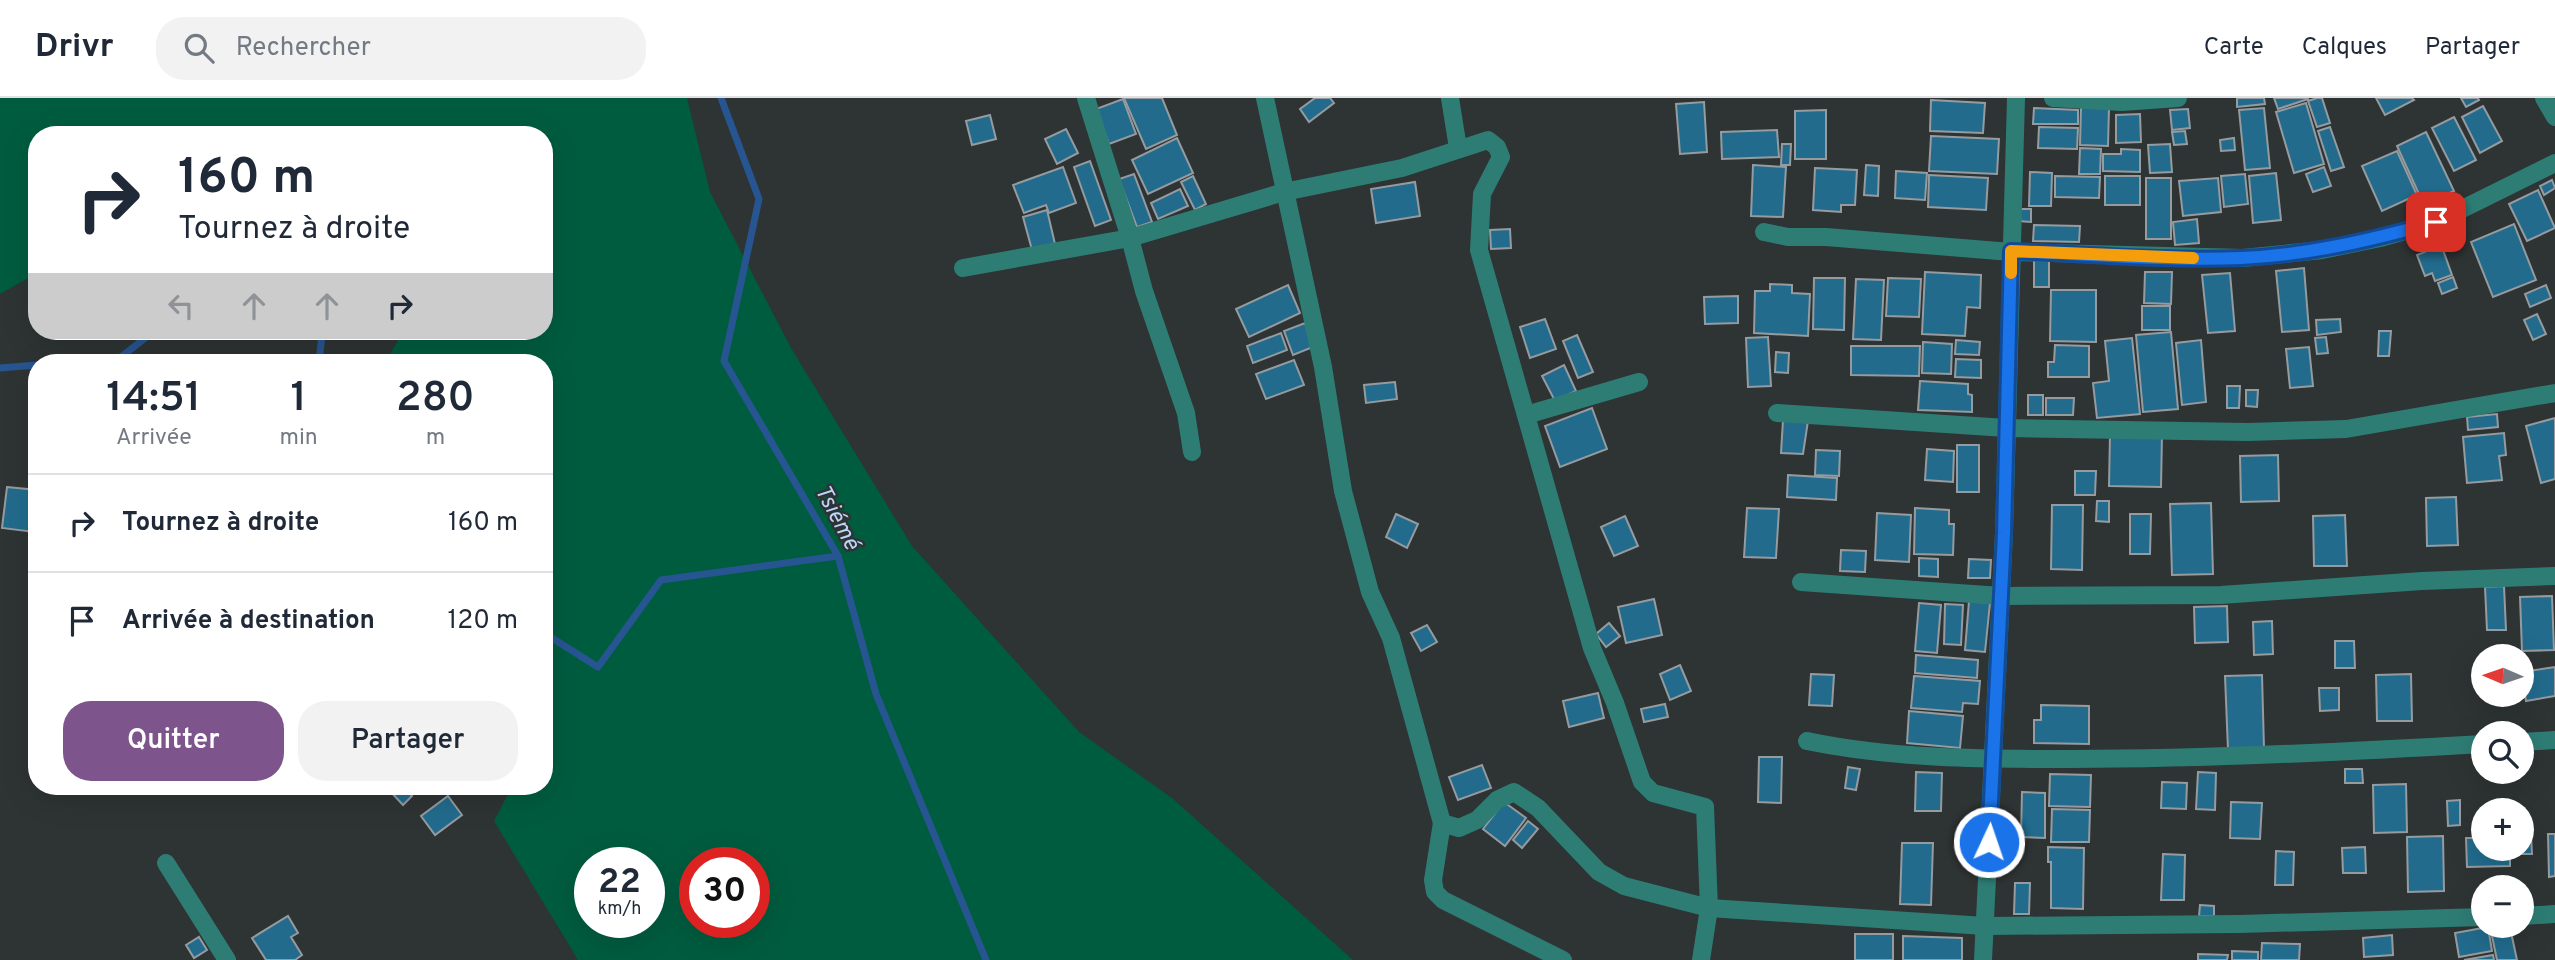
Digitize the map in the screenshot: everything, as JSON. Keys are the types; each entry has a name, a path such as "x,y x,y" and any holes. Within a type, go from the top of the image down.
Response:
{"street":[{"path":"1086,98 1144,291 1186,413 1192,452"},
{"path":"1265,98 1324,368 1343,491 1370,592 1391,638 1442,823 1433,880 1435,892 1443,900 1563,960"},
{"path":"1450,98 1458,148"},
{"path":"1983,960 2001,596 2016,98"},
{"path":"2053,98 2122,102 2178,98"},
{"path":"2544,98 2555,117"},
{"path":"962,268 1130,238 1284,192 1402,168 1488,140 1497,147 1501,157 1482,194 1479,250 1592,648 1615,703 1642,782 1653,793 1705,807 1709,908 1701,960"},
{"path":"1764,232 1788,237 1826,237 2011,251 2243,258 2322,250 2380,238 2436,222 2555,163"},
{"path":"1526,415 1639,382"},
{"path":"1777,413 2007,428 2248,432 2346,429 2555,393"},
{"path":"1801,582 2001,596 2221,595 2422,581 2555,576"},
{"path":"2534,741 2555,740"},
{"path":"1807,741 1850,750 1993,759 2190,759 2471,745"},
{"path":"1442,823 1459,828 1477,820 1497,800 1514,792 1538,808 1599,872 1624,886 1709,908 1985,926 2471,917"},
{"path":"166,863 227,960"},
{"path":"2534,915 2555,914"}],"green space":[{"path":"0,98 687,98 710,192 791,348 912,546 1079,732 1172,798 1353,960 578,960 494,821 507,795 553,795 553,354 390,354 398,340 553,340 553,126 28,126 28,278 0,294"}],"building":[{"path":"1124,98 1162,98 1177,135 1146,149"},
{"path":"1315,98 1330,98 1334,103 1309,122 1300,109"},
{"path":"2237,98 2264,98 2265,104 2237,107"},
{"path":"2274,98 2307,98 2308,99 2278,109"},
{"path":"2322,98 2330,123 2317,127 2308,101"},
{"path":"2376,98 2412,98 2414,100 2385,115"},
{"path":"2461,98 2478,98 2479,100 2466,107"},
{"path":"1123,99 1136,134 1109,144 1096,109"},
{"path":"1931,100 1985,103 1983,133 1930,131"},
{"path":"1704,102 1707,152 1680,154 1676,104"},
{"path":"2306,103 2324,164 2294,173 2276,112"},
{"path":"2483,106 2502,141 2480,153 2462,117"},
{"path":"2081,107 2109,108 2108,146 2080,145"},
{"path":"2034,108 2078,110 2078,124 2033,124"},
{"path":"2264,108 2270,168 2245,170 2239,110"},
{"path":"2188,109 2190,128 2172,130 2170,110"},
{"path":"1826,110 1826,159 1795,159 1795,111"},
{"path":"2140,114 2141,142 2116,143 2116,115"},
{"path":"990,115 996,139 972,145 966,121"},
{"path":"2454,117 2476,160 2454,171 2432,128"},
{"path":"2039,127 2078,128 2077,149 2038,148"},
{"path":"2330,127 2344,167 2331,171 2318,131"},
{"path":"1066,129 1078,153 1057,164 1045,139"},
{"path":"1777,130 1779,157 1722,159 1721,132"},
{"path":"2185,131 2187,144 2174,145 2172,132"},
{"path":"2426,132 2454,191 2424,205 2397,146"},
{"path":"1931,136 1999,139 1997,174 1929,171"},
{"path":"1177,138 1193,173 1148,194 1132,160"},
{"path":"2234,138 2235,150 2221,151 2220,140"},
{"path":"1782,144 1791,144 1790,165 1781,165"},
{"path":"2170,144 2172,172 2150,173 2148,145"},
{"path":"2080,148 2101,149 2100,174 2079,174"},
{"path":"2121,149 2140,150 2140,172 2103,171 2103,154 2121,154"},
{"path":"2397,151 2417,195 2382,211 2362,166"},
{"path":"1090,161 1111,220 1095,226 1074,167"},
{"path":"1753,165 1786,167 1783,217 1751,216"},
{"path":"1866,165 1879,166 1878,196 1864,195"},
{"path":"1063,167 1076,203 1049,213 1046,205 1024,213 1013,185"},
{"path":"2324,167 2331,186 2313,192 2306,174"},
{"path":"1815,168 1857,170 1855,205 1841,205 1841,212 1813,210"},
{"path":"1896,171 1927,173 1925,200 1895,198"},
{"path":"2030,172 2052,173 2051,206 2029,206"},
{"path":"2276,173 2281,220 2253,223 2249,176"},
{"path":"1134,174 1152,222 1137,227 1119,179"},
{"path":"2245,174 2248,204 2224,207 2221,176"},
{"path":"1929,175 1988,178 1986,210 1928,207"},
{"path":"1193,176 1206,204 1195,210 1181,182"},
{"path":"2055,176 2100,177 2099,198 2055,197"},
{"path":"2105,176 2140,176 2140,205 2105,205"},
{"path":"2146,178 2171,178 2171,239 2146,239"},
{"path":"2218,178 2221,212 2183,216 2179,181"},
{"path":"2552,180 2555,188 2544,195 2540,186"},
{"path":"1415,182 1420,216 1376,223 1371,189"},
{"path":"1180,189 1188,206 1158,219 1151,203"},
{"path":"2538,190 2555,228 2527,241 2509,204"},
{"path":"2018,209 2031,209 2031,222 2018,221"},
{"path":"1047,210 1055,244 1032,250 1023,217"},
{"path":"2197,219 2199,243 2175,245 2173,222"},
{"path":"2514,224 2536,280 2493,297 2471,242"},
{"path":"2034,225 2080,226 2079,242 2033,241"},
{"path":"1510,229 1511,248 1491,249 1490,230"},
{"path":"2438,236 2452,275 2435,281 2432,273 2425,276 2417,255 2425,252 2421,242"},
{"path":"2034,258 2049,258 2049,287 2034,287"},
{"path":"2304,268 2309,330 2282,332 2276,271"},
{"path":"1925,272 1981,275 1980,308 1967,307 1965,336 1922,334"},
{"path":"2145,272 2172,272 2171,304 2144,303"},
{"path":"2230,273 2235,331 2208,333 2202,275"},
{"path":"2453,277 2457,288 2442,294 2438,283"},
{"path":"1814,278 1845,278 1844,330 1813,329"},
{"path":"1888,278 1921,279 1919,317 1886,316"},
{"path":"1856,279 1884,280 1881,340 1853,339"},
{"path":"1770,284 1792,285 1792,293 1810,294 1808,336 1754,333 1755,291 1770,291"},
{"path":"1288,285 1300,313 1249,337 1236,309"},
{"path":"2546,285 2551,298 2530,307 2525,294"},
{"path":"2051,290 2096,290 2096,342 2050,341"},
{"path":"1738,296 1738,323 1705,324 1704,297"},
{"path":"2142,306 2170,306 2170,330 2142,330"},
{"path":"2537,314 2546,334 2533,340 2524,320"},
{"path":"1545,319 1556,349 1530,358 1520,327"},
{"path":"2340,319 2341,332 2317,335 2316,320"},
{"path":"1305,323 1313,347 1293,355 1284,331"},
{"path":"2379,331 2391,331 2389,356 2378,356"},
{"path":"2171,332 2178,409 2143,412 2136,335"},
{"path":"1281,333 1287,350 1253,363 1247,346"},
{"path":"1577,335 1593,372 1578,378 1563,341"},
{"path":"1768,337 1771,386 1748,387 1746,338"},
{"path":"2326,337 2328,353 2317,354 2315,338"},
{"path":"2132,338 2140,414 2097,418 2093,383 2109,381 2105,341"},
{"path":"1956,340 1980,342 1979,355 1955,354"},
{"path":"2201,340 2206,402 2182,405 2176,343"},
{"path":"1923,342 1952,344 1951,374 1922,373"},
{"path":"2055,345 2089,346 2089,377 2048,377 2048,362 2054,362"},
{"path":"1851,346 1920,346 1919,376 1851,375"},
{"path":"2309,347 2313,386 2290,388 2286,349"},
{"path":"1776,352 1789,353 1788,373 1775,372"},
{"path":"1956,359 1981,360 1981,378 1955,377"},
{"path":"1294,360 1304,385 1266,399 1256,374"},
{"path":"1564,365 1576,391 1555,401 1542,376"},
{"path":"1920,381 1968,384 1968,394 1972,395 1972,412 1918,410"},
{"path":"1395,382 1397,399 1366,403 1364,385"},
{"path":"2227,386 2240,386 2239,408 2227,408"},
{"path":"2246,390 2258,390 2257,407 2246,406"},
{"path":"2028,395 2043,395 2043,415 2028,415"},
{"path":"2046,398 2074,398 2073,415 2046,415"},
{"path":"1592,408 1607,449 1560,467 1545,426"},
{"path":"2497,414 2498,427 2468,430 2467,417"},
{"path":"2555,418 2555,479 2541,483 2526,426"},
{"path":"1783,420 1808,421 1803,454 1781,453"},
{"path":"2504,433 2506,455 2499,456 2502,480 2467,483 2463,437"},
{"path":"2110,434 2162,435 2161,487 2109,486"},
{"path":"1957,445 1979,445 1979,492 1957,492"},
{"path":"1927,449 1954,451 1953,482 1925,480"},
{"path":"1816,450 1840,451 1839,476 1815,475"},
{"path":"2278,455 2279,501 2241,502 2240,456"},
{"path":"2075,471 2096,471 2095,495 2075,495"},
{"path":"1788,475 1837,478 1836,500 1787,497"},
{"path":"7,487 28,489 28,531 2,528"},
{"path":"2456,497 2458,545 2427,546 2426,498"},
{"path":"2097,501 2109,501 2109,522 2096,521"},
{"path":"2211,503 2213,574 2172,575 2170,504"},
{"path":"2052,505 2083,505 2082,570 2051,569"},
{"path":"1747,508 1779,509 1776,558 1744,557"},
{"path":"1915,508 1949,510 1949,524 1954,524 1953,555 1914,554"},
{"path":"1877,513 1911,515 1909,562 1875,560"},
{"path":"1396,514 1418,524 1407,548 1386,537"},
{"path":"2130,514 2151,514 2150,554 2130,554"},
{"path":"2345,515 2347,566 2314,566 2313,516"},
{"path":"1625,516 1638,546 1614,556 1601,527"},
{"path":"1841,550 1866,551 1865,572 1840,571"},
{"path":"1919,558 1938,559 1938,577 1919,576"},
{"path":"1969,559 1991,560 1990,578 1968,578"},
{"path":"2504,586 2506,630 2487,630 2485,587"},
{"path":"2552,596 2554,650 2534,651 2534,644 2522,644 2520,597"},
{"path":"1654,599 1662,635 1626,643 1618,607"},
{"path":"1969,601 1990,603 1985,652 1965,650"},
{"path":"1919,603 1941,605 1937,653 1915,651"},
{"path":"1945,604 1963,605 1961,645 1944,644"},
{"path":"2227,606 2228,642 2195,643 2194,607"},
{"path":"2272,621 2273,654 2254,655 2253,622"},
{"path":"1609,623 1620,636 1606,647 1596,634"},
{"path":"1427,625 1437,642 1421,651 1411,633"},
{"path":"2335,641 2354,641 2355,668 2335,668"},
{"path":"1916,655 1978,660 1977,678 1915,673"},
{"path":"1680,665 1691,691 1670,700 1660,674"},
{"path":"2555,667 2555,696 2534,700 2534,670"},
{"path":"1811,674 1834,675 1832,706 1809,705"},
{"path":"2411,674 2412,721 2377,721 2376,675"},
{"path":"2262,675 2264,748 2228,750 2225,676"},
{"path":"1914,676 1980,681 1978,704 1963,703 1962,712 1911,708"},
{"path":"2319,688 2339,688 2339,710 2320,711"},
{"path":"1598,693 1604,718 1569,727 1563,701"},
{"path":"1665,704 1668,717 1644,722 1641,709"},
{"path":"2041,705 2089,706 2089,744 2034,743 2034,720 2041,720"},
{"path":"1909,711 1963,716 1960,748 1907,743"},
{"path":"1759,757 1782,757 1781,803 1758,802"},
{"path":"1482,765 1491,788 1458,800 1449,777"},
{"path":"1848,767 1860,769 1856,790 1845,788"},
{"path":"2345,769 2362,769 2363,783 2345,783"},
{"path":"1916,772 1942,773 1941,811 1915,811"},
{"path":"2198,772 2216,773 2215,810 2196,809"},
{"path":"2050,774 2091,775 2090,807 2049,806"},
{"path":"2162,782 2187,783 2186,809 2161,808"},
{"path":"2406,784 2407,832 2374,833 2373,785"},
{"path":"2022,792 2045,793 2045,838 2021,837"},
{"path":"394,795 411,795 403,805"},
{"path":"448,796 462,815 435,835 421,816"},
{"path":"2460,800 2460,825 2448,826 2447,801"},
{"path":"1504,802 1526,818 1505,846 1483,829"},
{"path":"2231,802 2262,803 2260,839 2230,838"},
{"path":"2052,809 2090,810 2089,842 2051,842"},
{"path":"1528,821 1538,829 1522,848 1513,840"},
{"path":"2548,834 2555,834 2555,876 2549,877"},
{"path":"2443,836 2444,891 2408,892 2407,837"},
{"path":"2466,838 2471,838 2471,861 2510,861 2510,866 2467,867"},
{"path":"1902,843 1933,843 1931,905 1900,904"},
{"path":"2048,847 2084,848 2083,909 2051,908 2051,862 2048,862"},
{"path":"2365,847 2366,873 2343,873 2342,848"},
{"path":"2276,851 2294,852 2293,885 2275,885"},
{"path":"2163,854 2185,855 2184,900 2161,900"},
{"path":"2015,883 2030,883 2029,914 2014,914"},
{"path":"2200,905 2214,906 2214,916 2199,916"},
{"path":"288,916 298,933 291,937 302,955 295,960 266,960 252,938"},
{"path":"2471,930 2471,938 2490,938 2492,951 2459,957 2455,933"},
{"path":"1855,934 1893,934 1893,960 1855,960"},
{"path":"2392,935 2393,955 2364,957 2363,938"},
{"path":"1903,936 1962,938 1962,960 1903,960"},
{"path":"199,937 207,950 194,958 186,945"},
{"path":"2492,938 2512,938 2517,960 2497,960"},
{"path":"2262,943 2300,944 2299,960 2261,960"},
{"path":"2232,951 2258,952 2258,960 2232,960"},
{"path":"2198,954 2228,955 2227,960 2198,960"},
{"path":"2493,955 2494,960 2464,960"}],"waterway":[{"name":"Tsiémé","path":"721,98 759,199 724,361 838,556 876,694 986,960"},
{"path":"125,354 143,340"},
{"path":"320,354 321,340"},
{"path":"0,368 28,366"},
{"path":"553,639 598,667 661,580 838,556"}],"slow traffic":[{"path":"2011,273 2011,251 2193,258"}],"route":[{"path":"1989,842 2004,533 2011,251 2172,258 2243,258 2322,250 2380,238 2436,222"}]}
